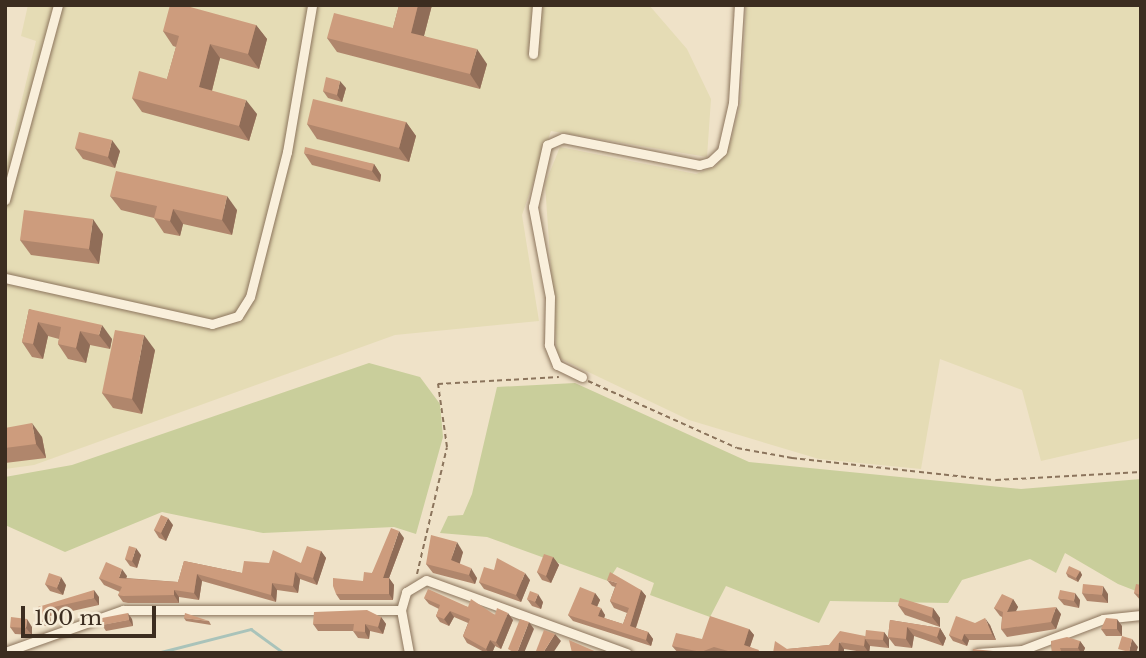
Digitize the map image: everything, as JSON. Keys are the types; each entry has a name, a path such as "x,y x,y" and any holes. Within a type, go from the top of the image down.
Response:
{"street":[{"path":"5,200 58,5"},
{"path":"5,278 212,324 238,316 250,296 292,133 312,5"},
{"path":"533,54 537,5"},
{"path":"582,377 557,365 549,345 551,297 533,207 547,145 563,138 710,162 722,151 733,103 739,5"},
{"path":"409,653 401,610 413,586 426,580 627,653"},
{"path":"5,652 123,610 401,610"},
{"path":"977,653 1022,650 1103,619 1141,615"}],"path":[{"path":"413,586 433,527 447,447 438,384 582,377 737,448 793,458 996,481 1141,472"}],"shaded area":[{"path":"28,5 649,5 687,49 711,99 707,157 551,131 522,215 539,321 395,335 34,465 5,469 5,170 36,41 21,36"},
{"path":"746,5 1141,5 1141,438 1041,461 1022,390 940,359 921,469 819,459 689,420 557,357 545,184 560,147 696,174 716,166 730,143 741,102"}],"green space":[{"path":"369,363 420,377 440,404 443,437 416,534 394,527 263,533 162,512 65,552 5,525 5,477 72,465"},
{"path":"575,383 749,462 1021,489 1141,479 1141,585 1136,591 1118,584 1065,553 1056,573 1030,559 962,580 948,603 830,601 819,623 726,586 710,617 650,595 654,583 617,567 608,581 487,537 440,533 448,516 463,515 472,494 497,387"}],"building":[{"path":"170,5 183,5 256,25 248,54 210,44 199,87 246,100 239,126 132,98 139,71 167,79 179,36 163,31"},
{"path":"399,5 418,5 411,33 477,49 470,74 327,38 334,13 393,28"},
{"path":"326,77 340,81 337,95 323,91"},
{"path":"313,99 406,122 399,148 307,124"},
{"path":"79,132 112,140 108,157 75,148"},
{"path":"305,147 374,164 372,171 304,153"},
{"path":"116,171 227,196 222,220 173,209 170,221 154,218 157,206 110,196"},
{"path":"24,210 93,219 89,249 20,240"},
{"path":"29,309 102,325 99,335 80,331 76,348 58,344 61,327 38,322 33,344 22,342"},
{"path":"115,330 144,335 132,399 102,393"},
{"path":"32,423 36,444 5,448 5,428"},
{"path":"161,515 168,518 161,533 154,530"},
{"path":"391,528 399,531 383,578 389,578 389,594 336,594 333,578 363,581 364,572 372,573"},
{"path":"431,535 457,542 451,560 471,568 469,575 426,564"},
{"path":"129,546 136,548 132,561 125,559"},
{"path":"307,546 321,551 313,578 295,572 293,586 272,583 271,595 197,574 194,593 174,590 174,595 123,596 118,595 122,587 99,578 106,562 122,569 119,578 178,582 184,561 242,573 244,561 269,563 273,550 301,563"},
{"path":"544,554 553,557 546,576 537,572"},
{"path":"497,558 525,573 516,595 479,582 484,567 494,570"},
{"path":"1069,566 1080,571 1076,578 1066,573"},
{"path":"610,572 641,590 630,626 648,632 646,640 568,615 580,587 595,593 591,604 601,608 598,616 623,624 629,608 610,601 617,583 607,580"},
{"path":"49,573 61,577 57,588 45,584"},
{"path":"1083,584 1103,586 1102,595 1082,593"},
{"path":"1136,584 1141,585 1141,595 1134,593"},
{"path":"428,589 468,607 471,599 495,615 497,608 508,613 496,642 490,640 486,649 463,636 470,619 450,611 444,619 436,616 440,605 424,598"},
{"path":"94,590 94,598 45,609 46,618 39,618 38,607"},
{"path":"1060,590 1075,593 1074,601 1058,598"},
{"path":"530,591 538,594 535,602 527,599"},
{"path":"1002,594 1013,599 1007,612 1056,607 1051,622 1001,629 1003,612 994,608"},
{"path":"900,598 933,608 932,617 898,605"},
{"path":"367,610 381,617 378,627 365,624 365,632 353,631 354,624 313,624 314,612"},
{"path":"128,613 129,620 102,625 102,618"},
{"path":"185,613 209,621 184,618"},
{"path":"710,616 749,629 744,645 759,650 758,653 735,653 714,647 701,652 672,646 676,633 702,639"},
{"path":"956,616 975,623 985,618 992,634 964,634 962,640 949,635"},
{"path":"11,617 27,619 26,628 10,627"},
{"path":"1106,618 1117,619 1117,629 1101,629"},
{"path":"520,619 529,622 515,653 508,649"},
{"path":"890,620 940,628 937,637 907,627 906,639 888,637"},
{"path":"544,630 555,634 543,653 539,653 536,651"},
{"path":"866,630 884,632 883,640 865,639"},
{"path":"840,631 865,636 864,646 839,642 838,653 773,653 775,641 787,649 829,645"},
{"path":"1122,636 1132,639 1129,652 1118,649"},
{"path":"1067,637 1080,641 1078,648 1060,648 1062,653 1052,653 1051,641"},
{"path":"569,640 599,653 572,653"},
{"path":"973,649 993,651 993,653 973,653"}],"waterway":[{"path":"157,653 251,629 284,653"}]}
